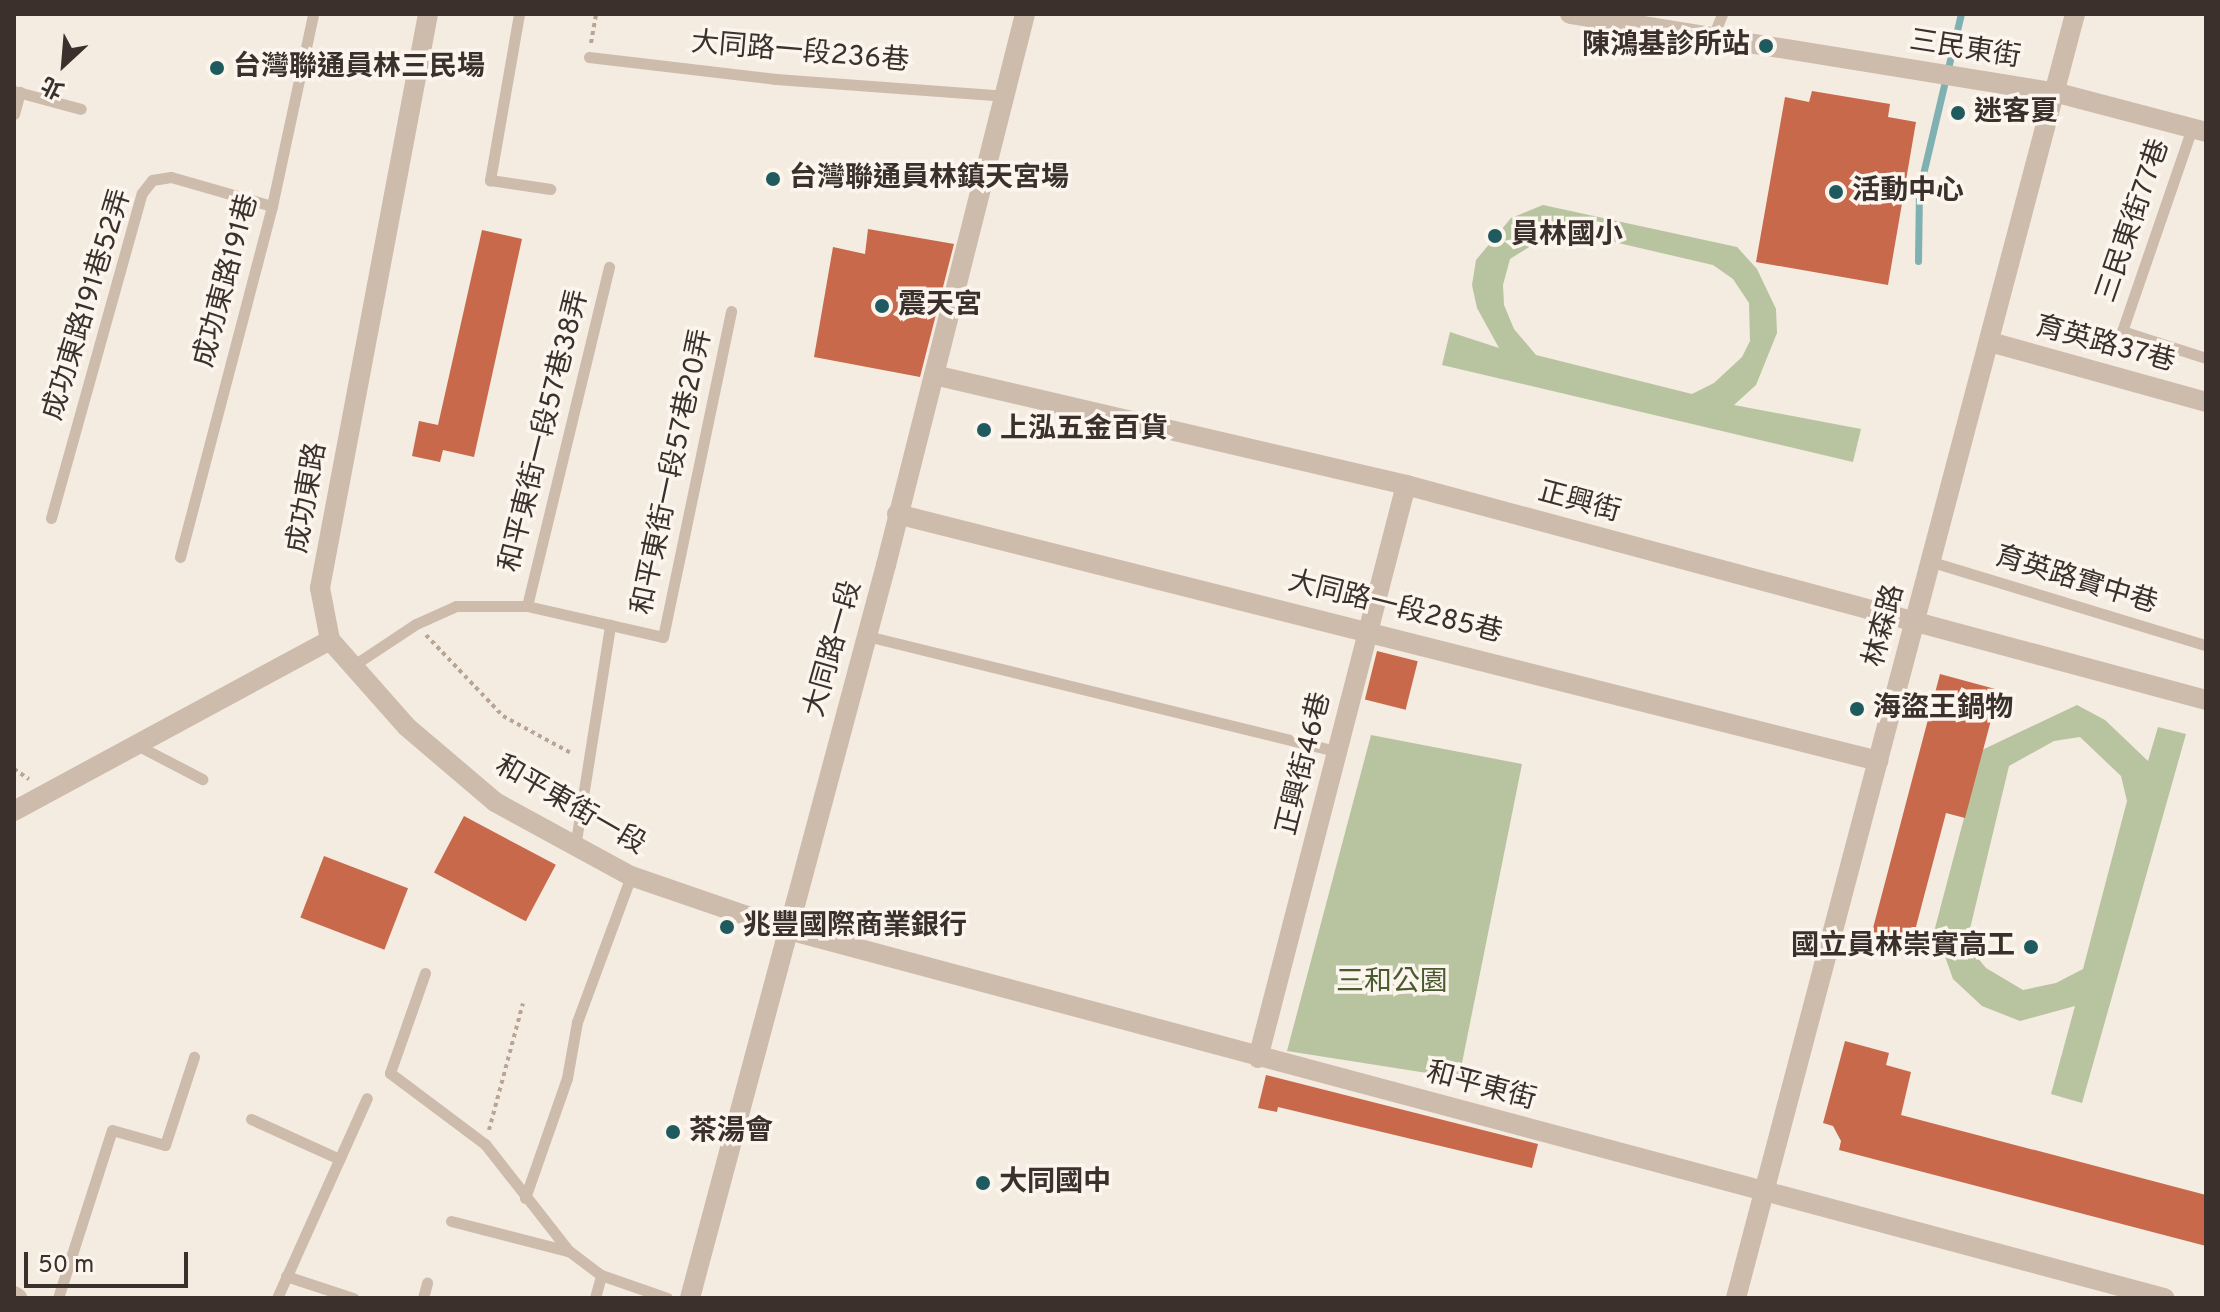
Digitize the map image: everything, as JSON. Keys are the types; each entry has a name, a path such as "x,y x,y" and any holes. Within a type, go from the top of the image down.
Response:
{"street":[{"name":"成功東路","path":"330,640 323,574 428,14"},
{"name":"大同路一段","path":"690,1298 785,929 867,636 1008,96 1025,14"},
{"name":"三民東街","path":"1570,14 2054,92 2199,130"},
{"name":"林森路","path":"1736,1298 2075,14"},
{"name":"育英路37巷","path":"1990,342 2206,402"},
{"name":"正興街","path":"934,375 1406,485 2206,700"},
{"name":"正興街46巷","path":"1258,1058 1406,485"},
{"name":"大同路一段285巷","path":"897,514 1368,629 1878,761"},
{"name":"和平東街一段","path":"330,640 407,727 495,802 631,876 785,929"},
{"path":"14,811 330,640"},
{"name":"和平東街","path":"785,929 2164,1298"}],"lane":[{"name":"成功東路191巷","path":"180,557 272,206 313,14"},
{"path":"519,14 490,180 550,189"},
{"path":"1712,39 1722,14"},
{"name":"大同路一段236巷","path":"589,57 776,79 1008,96"},
{"path":"14,114 17,92 81,109"},
{"name":"三民東街77巷","path":"2199,130 2122,331 2206,358"},
{"name":"成功東路191巷52弄","path":"51,518 142,193 152,180 171,177 272,206"},
{"name":"和平東街一段57巷38弄","path":"527,606 609,267"},
{"name":"和平東街一段57巷20弄","path":"610,625 663,637 731,311"},
{"name":"育英路實中巷","path":"1932,562 2206,645"},
{"path":"351,667 416,624 456,606 527,606 610,625 586,760 575,847"},
{"path":"867,636 1338,752"},
{"path":"135,744 202,779"},
{"path":"525,1198 567,1078 577,1022 631,876"},
{"path":"425,973 390,1073 485,1144 569,1251 601,1275 667,1298"},
{"path":"58,1298 112,1130 165,1145 194,1057"},
{"path":"277,1298 367,1098"},
{"path":"251,1119 339,1159"},
{"path":"451,1221 569,1251"},
{"path":"595,1298 601,1275"},
{"path":"286,1276 353,1298"},
{"path":"423,1298 427,1283"}],"path":[{"path":"589,57 596,14"},
{"path":"416,624 503,716 586,760"},
{"path":"485,1144 523,1003"}],"green space":[{"path":"1543,205 1737,247 1757,269 1776,309 1777,333 1756,385 1734,405 1861,429 1853,462 1442,365 1450,332 1499,348 1477,308 1472,285 1476,260 1511,218","holes":["1558,229 1713,265 1733,279 1749,303 1750,341 1742,357 1714,383 1692,394 1536,355 1514,329 1504,305 1503,285 1510,259"]},
{"path":"2077,705 2105,720 2148,761 2158,727 2186,734 2082,1103 2051,1094 2075,1006 2020,1021 1982,1006 1953,979 1935,928 1982,750","holes":["2080,737 2121,776 2127,801 2083,969 2056,983 2023,990 1986,968 1972,951 1969,933 2009,766 2054,741"]},
{"name":"三和公園","path":"1371,735 1522,764 1459,1078 1287,1051"}],"building":[{"name":"活動中心","path":"1812,91 1890,104 1888,117 1916,122 1888,285 1756,262 1785,97 1809,102"},
{"name":"震天宮","path":"868,229 954,244 920,377 814,357 833,247 865,254"},
{"path":"482,230 522,239 474,457 443,450 440,462 412,456 419,421 438,425"},
{"path":"1377,651 1418,661 1406,710 1365,700"},
{"path":"1940,674 1999,690 1965,818 1946,813 1908,957 1868,947"},
{"path":"464,816 556,865 526,921 434,873"},
{"path":"324,856 408,888 384,950 300,918"},
{"path":"1845,1041 1889,1053 1886,1065 1911,1072 1901,1115 2206,1195 2206,1246 1839,1150 1841,1141 1833,1126 1823,1123"},
{"path":"1266,1075 1538,1144 1532,1168 1278,1107 1277,1112 1258,1108"}],"waterway":[{"path":"1918,261 1919,191 1961,14"}],"place":[{"name":"陳鴻基診所站","path":"1766,46"},
{"name":"台灣聯通員林三民場","path":"217,68"},
{"name":"迷客夏","path":"1958,113"},
{"name":"台灣聯通員林鎮天宮場","path":"773,179"},
{"name":"活動中心","path":"1836,192"},
{"name":"員林國小","path":"1495,236"},
{"name":"震天宮","path":"882,306"},
{"name":"上泓五金百貨","path":"984,430"},
{"name":"海盜王鍋物","path":"1857,709"},
{"name":"兆豐國際商業銀行","path":"727,927"},
{"name":"國立員林崇實高工","path":"2031,947"},
{"name":"茶湯會","path":"673,1132"},
{"name":"大同國中","path":"983,1183"}]}
